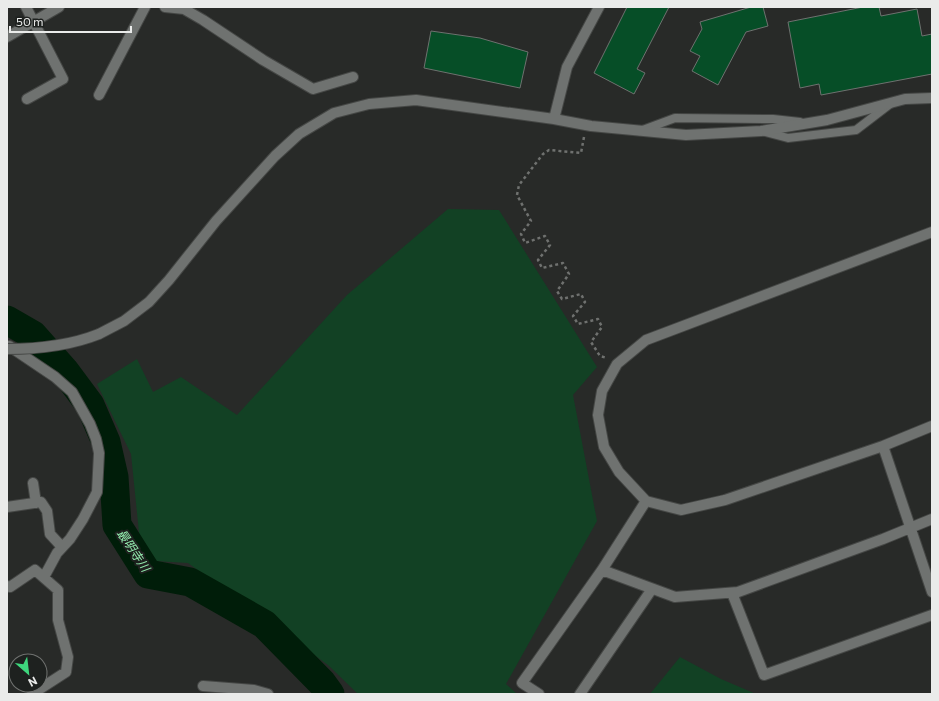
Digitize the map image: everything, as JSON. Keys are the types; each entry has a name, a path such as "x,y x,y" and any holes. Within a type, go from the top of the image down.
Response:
{"street":[{"path":"26,7 63,79 27,99"},
{"path":"7,37 59,7"},
{"path":"99,96 145,7"},
{"path":"165,7 184,9 263,60 312,89 352,77"},
{"path":"554,119 567,67 599,7"},
{"path":"7,349 30,350 59,346 86,339 124,321 149,302 170,280 216,221 275,156 299,134 334,113 368,104 416,100 554,119 591,126 686,135 761,131 826,120 905,99 932,98"},
{"path":"932,232 646,340 617,364 602,391 598,415 604,447 618,472 646,500 681,510 725,500 883,446 932,426"},
{"path":"7,345 55,376 72,392 87,418 96,439 99,454 97,492 83,519 70,539 57,553 44,577"},
{"path":"883,446 932,592"},
{"path":"33,483 36,503"},
{"path":"538,694 522,683 602,570 646,500"},
{"path":"7,507 41,502 47,511 50,534 62,547"},
{"path":"602,570 675,597 732,593 745,590 932,519"},
{"path":"7,586 10,587 35,570 58,590 58,620 68,657 66,672 32,694"},
{"path":"580,694 652,589"},
{"path":"732,593 764,675 932,615"},
{"path":"203,686 254,690 268,694"}],"lane":[{"path":"761,131 788,138 856,130 892,102"},
{"path":"639,131 675,118 774,119 807,124"}],"path":[{"path":"584,136 581,153 549,150 543,154 519,185 517,195 531,220 521,234 525,243 545,236 550,245 538,260 542,268 563,263 569,274 557,291 562,298 581,294 585,302 573,316 578,324 598,319 602,327 591,342 600,356"}],"green space":[{"path":"448,209 499,210 597,367 573,395 597,521 506,684 517,694 358,694 328,665 188,563 155,561 141,552 131,454 97,384 137,359 153,392 181,377 237,415 347,295"},
{"path":"680,657 721,679 756,694 650,694"}],"building":[{"path":"627,7 669,7 637,69 645,73 634,94 594,73"},
{"path":"751,7 763,7 768,26 746,32 718,85 692,71 700,56 690,51 702,29 700,22"},
{"path":"863,7 879,7 881,16 917,9 922,36 932,34 932,74 821,95 819,84 800,88 788,22"},
{"path":"431,31 480,38 528,52 520,88 424,68"}],"waterway":[{"name":"最明寺川","path":"7,320 33,335 64,370 90,405 106,442 114,477 117,525 148,574 190,582 264,624 322,683 330,694"}]}
